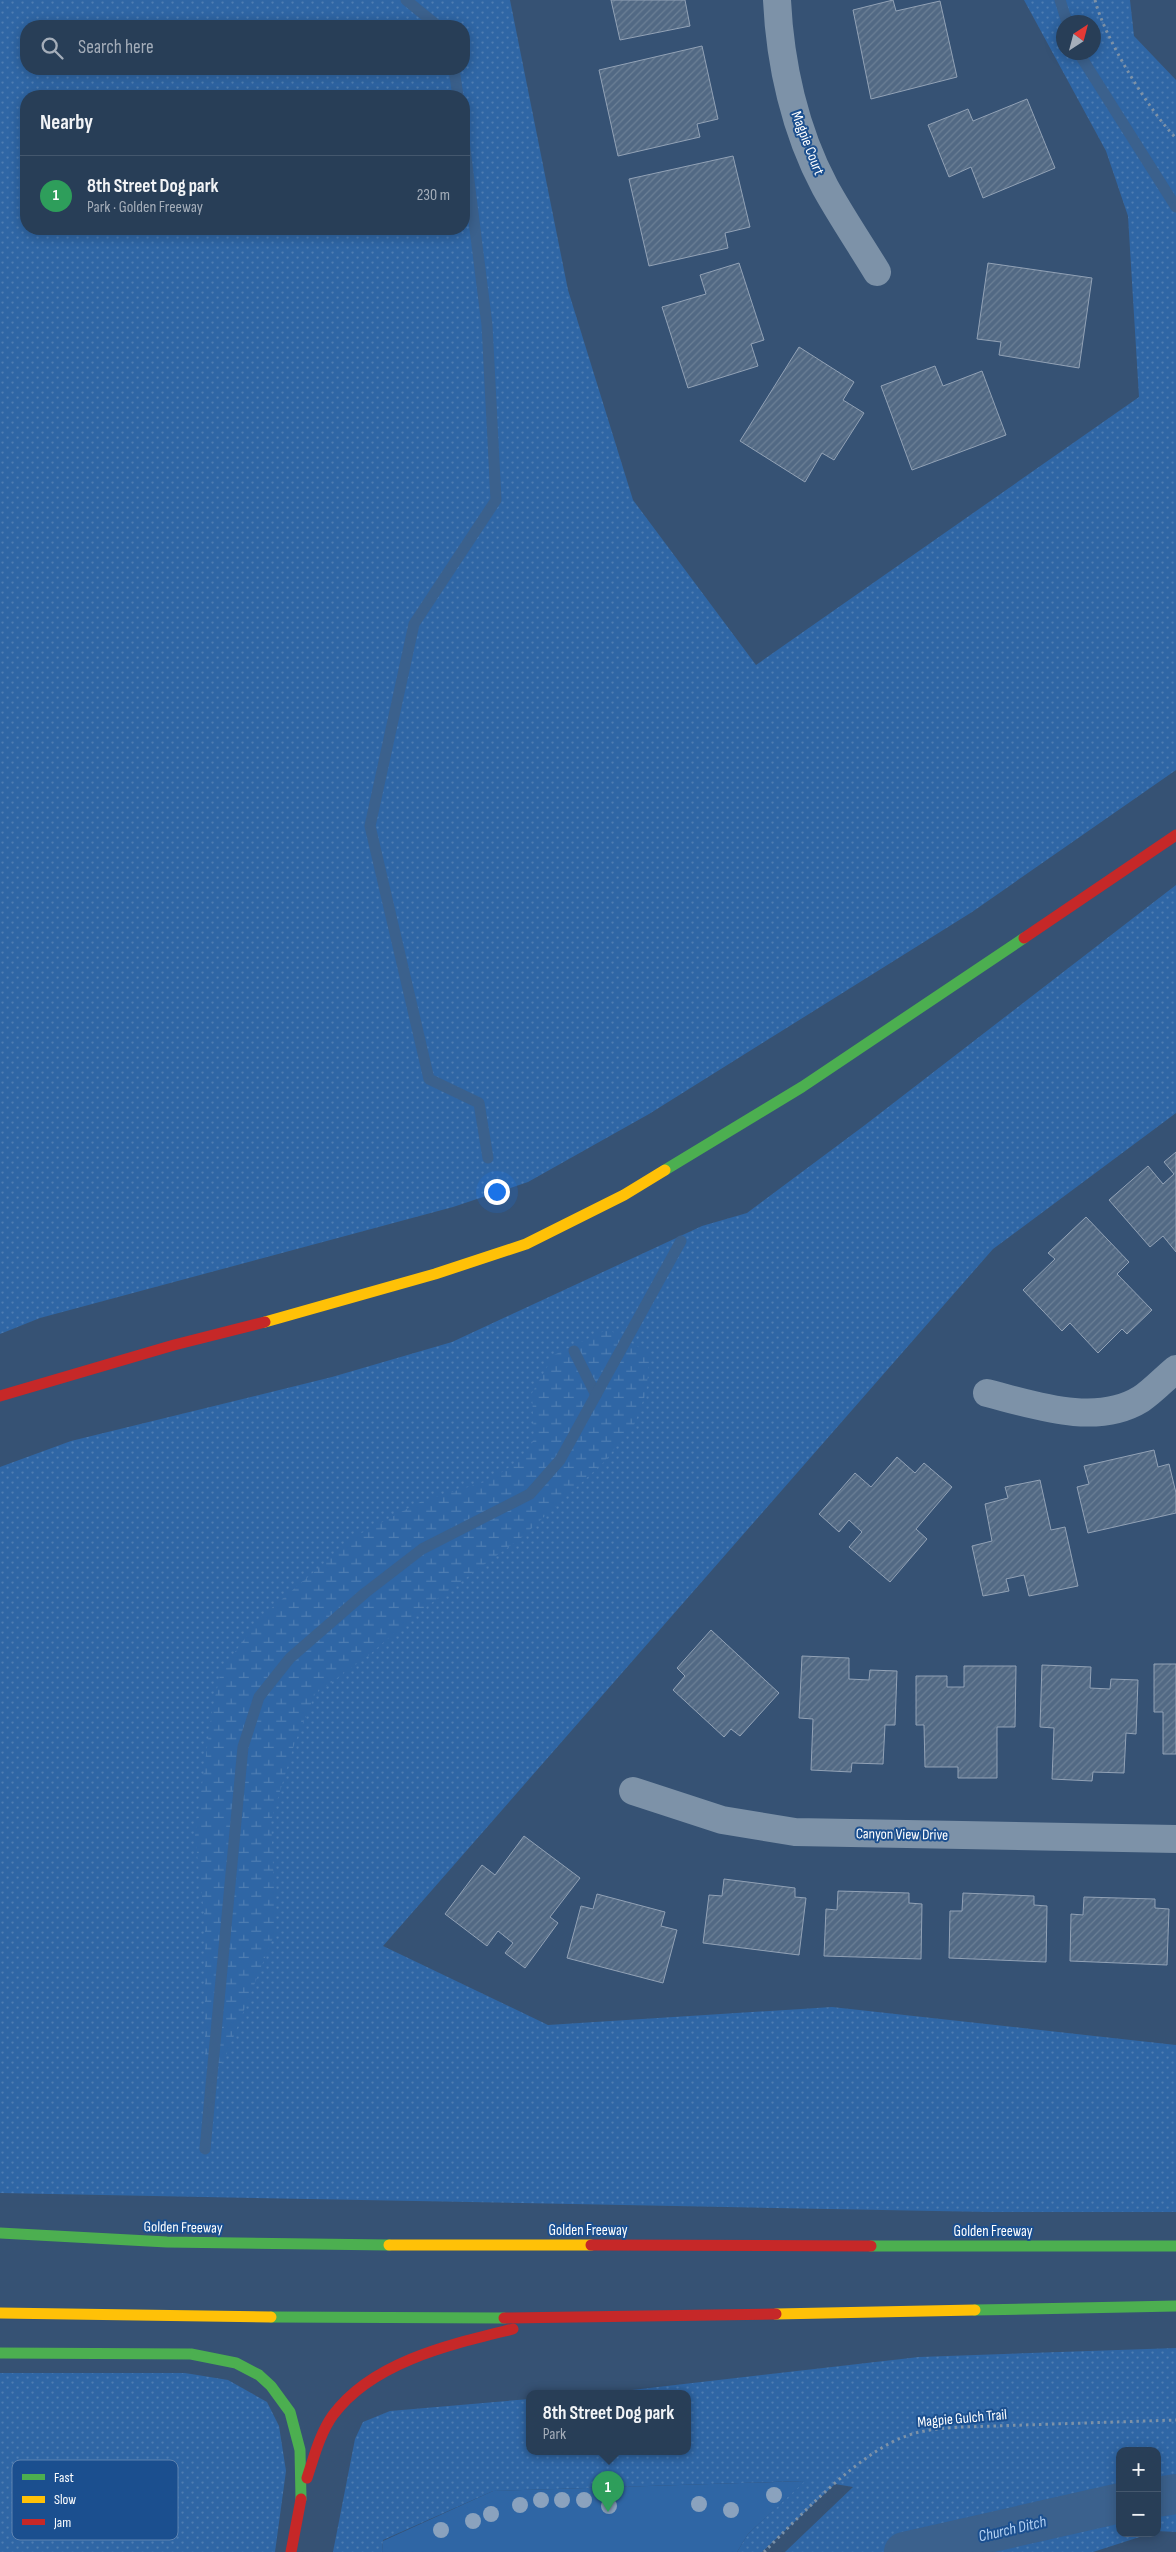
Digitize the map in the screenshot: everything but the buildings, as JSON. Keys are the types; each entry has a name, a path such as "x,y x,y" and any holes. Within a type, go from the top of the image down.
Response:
{"main road":[{"path":"0,1396 26,1386 174,1345 327,1306 435,1274 526,1244 624,1196 802,1086 1176,835"},
{"name":"Golden Freeway","path":"0,2233 167,2242 396,2245 1176,2246"},
{"path":"0,2314 422,2319 574,2318 1176,2306"},
{"path":"291,2552 301,2499 318,2445 334,2414 364,2384 398,2366 460,2343 514,2329 574,2318"},
{"path":"0,2353 191,2354 236,2363 259,2376 271,2386 290,2412 296,2427 302,2460 301,2499"}],"street":[{"name":"Magpie Court","path":"777,0 778,31 796,119 825,186 877,272"},
{"path":"987,1393 1059,1412 1105,1412 1140,1399 1176,1369"},
{"name":"Canyon View Drive","path":"634,1791 722,1820 795,1832 1176,1839"}],"path":[{"path":"1095,0 1100,18 1136,84 1176,138"},
{"name":"Magpie Gulch Trail","path":"764,2552 802,2515 877,2450 910,2434 931,2429 962,2427 1176,2420"}],"green space":[{"path":"0,0 510,0 568,290 633,500 756,665 1139,397 1128,216 1106,151 1057,60 1101,60 1101,15 1056,15 1056,59 1024,0 1130,0 1134,36 1176,80 1176,770 972,912 649,1114 528,1182 453,1207 40,1318 0,1334"},
{"path":"1176,885 1176,1113 993,1249 383,1946 548,2025 832,2007 1176,2045 1176,2212 989,2212 0,2193 0,1467 71,1441 332,1377 452,1342 702,1226 747,1213 865,1125"},
{"path":"608,1329 650,1354 646,1393 634,1425 603,1463 522,1537 415,1615 369,1655 315,1694 294,1745 271,1821 276,1930 223,2063 205,2064 205,1922 195,1836 212,1711 221,1671 260,1618 356,1536 422,1501 488,1481 528,1455 534,1438 532,1393 554,1355"},
{"path":"1176,2348 1176,2532 1161,2531 1161,2447 1116,2447 1116,2537 1140,2537 1093,2552 785,2552 853,2487 835,2484 762,2552 737,2552 748,2534 804,2481 493,2491 383,2540 382,2552 333,2552 355,2439 363,2422 390,2411 526,2399 526,2455 691,2455 691,2390 632,2390 919,2357"},
{"path":"0,2373 185,2373 228,2380 267,2402 279,2426 286,2471 275,2552 0,2552"},
{"path":"805,2481 748,2534 737,2552 382,2552 383,2541 493,2491"}],"waterway":[{"path":"406,0 431,20"},
{"path":"1060,0 1065,15"},
{"path":"1083,60 1176,207"},
{"path":"455,75 457,90"},
{"path":"470,189 487,325 496,500 414,624 370,826 429,1079 479,1103 488,1158"},
{"path":"205,2149 243,1747 259,1697 290,1658 365,1593 422,1549 530,1494 560,1460 681,1241"},
{"path":"574,1351 596,1395"},
{"name":"Church Ditch","path":"1161,2496 1176,2494"},
{"name":"Church Ditch","path":"904,2552 1116,2504"}],"traffic: fast":[{"path":"665,1170 802,1087 1024,938"},
{"path":"0,2233 167,2242 389,2245"},
{"path":"871,2246 1176,2246"},
{"path":"975,2310 1176,2306"},
{"path":"271,2317 504,2318"},
{"path":"0,2353 191,2354 236,2363 259,2375 271,2386 290,2412 300,2450 301,2499"}],"traffic: slow":[{"path":"265,1322 435,1274 526,1244 624,1195 665,1170"},
{"path":"389,2245 591,2245"},
{"path":"776,2314 975,2310"},
{"path":"0,2313 271,2317"}],"traffic: jam":[{"path":"1024,938 1176,835"},
{"path":"0,1396 174,1345 265,1322"},
{"path":"591,2245 871,2246"},
{"path":"504,2318 776,2314"},
{"path":"307,2478 328,2422 350,2396 369,2381 415,2357 465,2341 513,2329"},
{"path":"291,2552 301,2499"}],"place":[{"name":"8th Street Dog park","path":"608,2512"}]}
